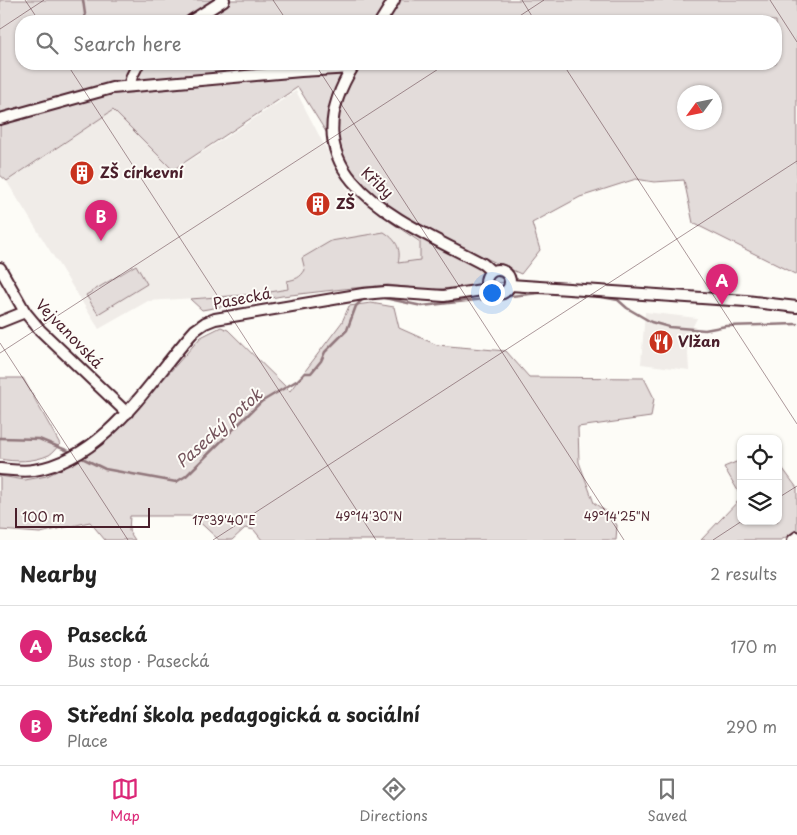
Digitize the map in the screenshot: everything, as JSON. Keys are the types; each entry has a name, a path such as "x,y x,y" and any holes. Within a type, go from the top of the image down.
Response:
{"street":[{"path":"200,15 224,0"},
{"path":"385,15 394,0"},
{"path":"129,86 135,70"},
{"path":"0,119 112,88 308,70"},
{"name":"Křiby","path":"351,70 338,97 332,118 332,138 339,161 345,172 362,191 392,215 483,264 491,271"},
{"name":"Vejvanovská","path":"0,268 25,312 40,330 127,413"},
{"path":"488,289 486,278 491,271 499,269 507,273 510,285"},
{"name":"Pasecká","path":"0,469 34,470 52,466 73,455 110,430 127,413 195,330 210,320 370,293 386,292 444,296 488,289 494,294 502,294 510,285 746,300 797,307"},
{"path":"0,322 25,312"},
{"path":"793,540 797,537"}],"shaded area":[{"path":"0,0 797,0 797,275 693,223 684,180 654,182 636,179 580,197 532,223 540,250 521,274 393,216 346,164 298,87 173,170 113,110 7,181 0,175"},
{"path":"296,91 347,189 419,243 420,263 258,294 148,301 99,329 7,182 113,110 174,171"},
{"path":"389,221 508,282 432,290 388,285 343,289 282,296 202,310 190,299 258,294 288,289 287,281 298,278 305,270 302,258 331,241 384,232 397,245 399,253 398,263 420,260 420,242"},
{"path":"136,265 147,284 98,314 86,295"},
{"path":"371,303 394,307 399,328 437,345 506,351 529,377 644,378 654,398 651,417 578,427 579,462 594,503 607,512 617,525 616,540 262,540 254,530 245,528 232,540 219,540 193,516 130,516 129,531 135,540 105,540 90,522 40,533 0,530 0,476 25,480 47,476 88,455 121,427 201,337 221,327 228,330 290,391 342,322 349,306"},
{"path":"645,312 697,318 687,338 689,370 641,364"},
{"path":"0,378 23,378 60,444 50,454 31,460 12,461 0,459"},
{"path":"737,462 737,489 724,467"},
{"path":"782,467 797,488 797,530 781,540 701,540 737,502 737,525 782,525"}],"waterway":[{"path":"83,0 85,15"},
{"name":"Pasecký potok","path":"380,297 422,306 548,292"},
{"name":"Pasecký potok","path":"591,295 618,300 627,308 651,322 669,327 705,330 726,326 797,324"},
{"name":"Pasecký potok","path":"80,457 105,469 176,482 186,476 261,402 298,380 305,373 311,373 321,361 325,352 347,330 356,306 362,300 375,298"},
{"name":"Pasecký potok","path":"0,438 39,439 71,452"}],"place":[{"name":"ZŠ církevní","path":"82,173"},
{"name":"ZŠ","path":"318,204"},
{"name":"Střední škola pedagogická a sociální","path":"101,241"},
{"name":"Pasecká","path":"722,305"},
{"name":"Vlžan","path":"661,342"}]}
